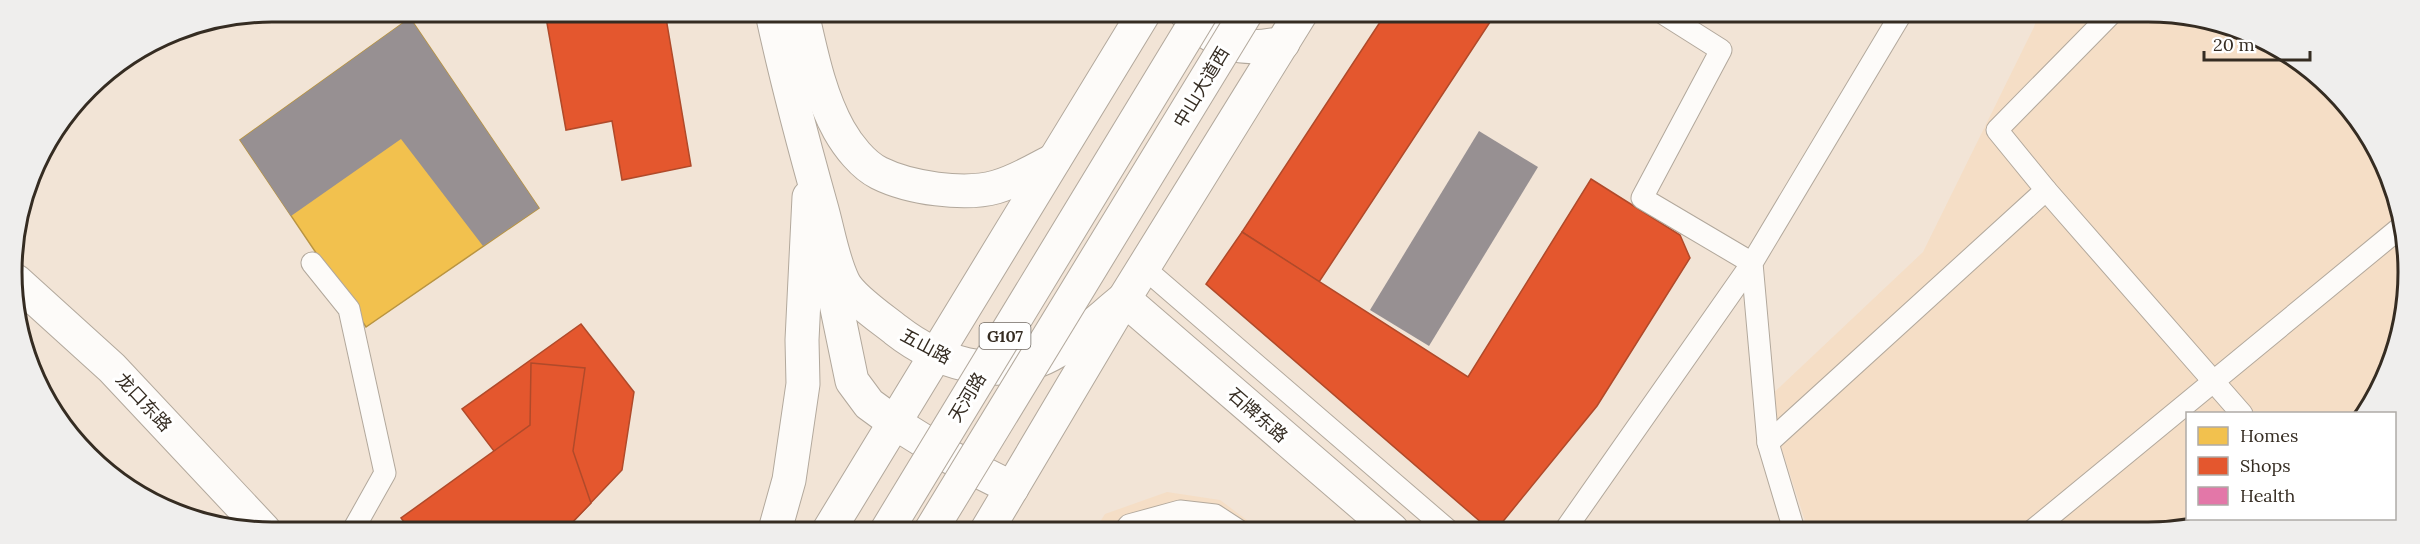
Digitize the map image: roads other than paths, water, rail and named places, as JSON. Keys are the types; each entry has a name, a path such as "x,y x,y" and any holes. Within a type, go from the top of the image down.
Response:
{"main road":[{"name":"五山路","path":"774,22 810,168 843,282 859,299 897,330 936,354 964,365 991,369 1021,367 1046,357 1124,299"},
{"path":"804,22 814,67 840,131 860,157 878,173 902,182 936,189 973,190 995,187 1017,179 1054,160"},
{"path":"834,522 1138,22"},
{"path":"1194,22 1239,47 1260,48 1283,42"},
{"name":"天河路","path":"891,522 1195,22"},
{"name":"中山大道西","path":"936,522 1240,22"},
{"path":"992,522 1124,299 1295,22"},
{"name":"五山路","path":"810,168 838,321 852,381 869,404 895,423 948,456 1012,488"},
{"path":"777,522 789,480 803,384 802,340 810,168"},
{"name":"龙口东路","path":"23,287 112,368 256,521"},
{"name":"石牌东路","path":"1124,299 1383,522"}],"lane":[{"path":"1677,22 1721,50 1642,198 1752,263"},
{"path":"1571,522 1752,263 1896,22"},
{"path":"2103,22 1997,130 2046,190 2240,412"},
{"path":"1768,443 2046,190"},
{"path":"2043,522 2394,233"},
{"path":"312,263 349,309 385,473 357,522"},
{"path":"1752,263 1768,443 1792,522"},
{"path":"1144,268 1439,522"},
{"path":"1140,522 1180,511 1215,515 1226,522"}]}
